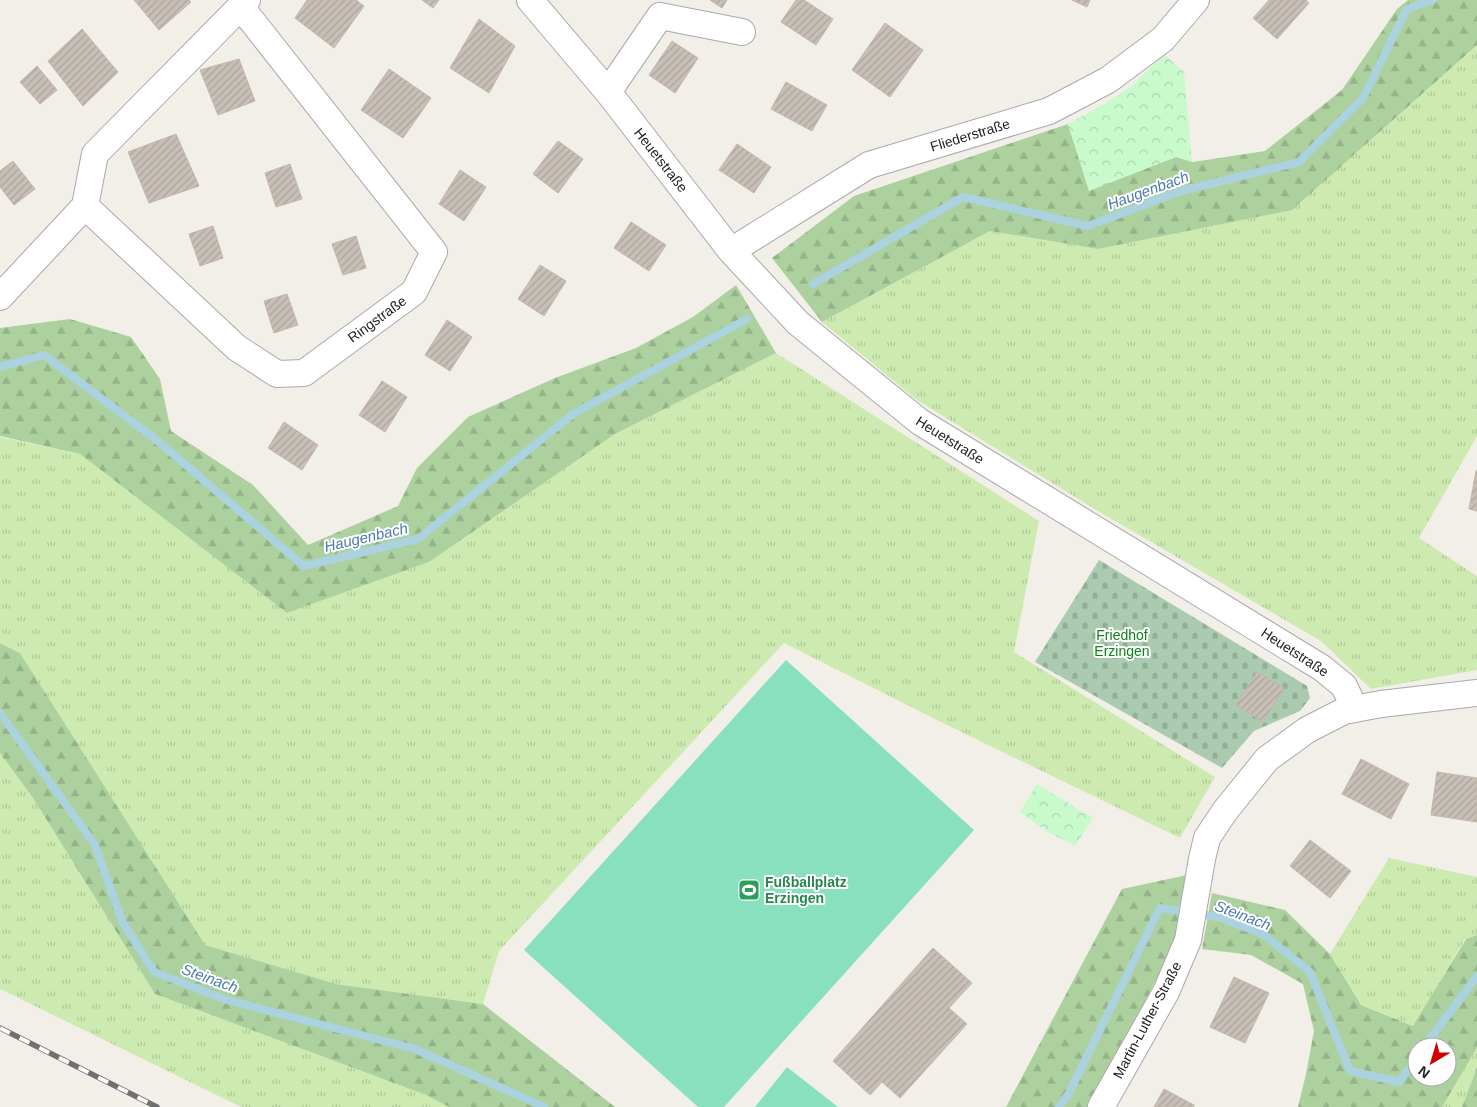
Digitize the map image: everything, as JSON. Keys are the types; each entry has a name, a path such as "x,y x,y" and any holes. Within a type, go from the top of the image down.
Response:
{"street":[{"name":"Heuetstraße","path":"530,0 608,92 730,251 798,323 920,422 1322,668 1344,686 1355,709"},
{"name":"Fliederstraße","path":"730,251 869,165 1050,111 1108,80 1163,39 1196,0"},
{"name":"Ringstraße","path":"244,3 434,252 414,292 304,373 277,374 237,348 85,206 95,154 244,3"},
{"path":"608,92 660,16 742,32"},
{"path":"0,297 85,206"},
{"name":"Martin-Luther-Straße","path":"1101,1107 1166,992 1188,940 1202,859 1208,838 1225,811 1267,759 1307,730 1344,711 1381,704 1477,693"}],"green space":[{"path":"1408,0 1477,0 1477,45 1292,210 1098,249 990,231 822,322 772,258 854,196 1068,124 1089,190 1176,157 1193,162 1265,151 1342,90 1397,9"},
{"path":"1477,45 1477,436 1419,538 1477,576 1477,670 1371,689 1321,641 1098,511 917,400 822,322 990,231 1098,249 1291,210"},
{"path":"1164,54 1184,72 1192,162 1176,157 1089,191 1068,124 1106,103 1133,85"},
{"path":"736,285 776,353 615,434 429,562 287,613 80,454 0,436 0,328 70,319 131,337 160,379 171,431 253,485 308,545 398,506 417,468 468,417 555,378 636,348 693,317"},
{"path":"776,353 1039,521 1014,652 1215,777 1180,838 947,725 784,643 499,951 483,1004 336,984 204,945 20,653 0,643 0,437 80,454 287,613 429,562 615,434"},
{"name":"Friedhof Erzingen","path":"1099,560 1307,686 1310,698 1300,711 1254,731 1222,768 1035,662"},
{"path":"0,643 20,653 205,945 336,984 483,1004 615,1107 449,1107 426,1095 155,994 33,798 0,753"},
{"name":"Fußballplatz Erzingen","path":"786,660 974,830 724,1107 698,1107 524,950"},
{"path":"0,753 33,798 155,994 426,1095 449,1107 241,1107 0,989"},
{"path":"1037,784 1093,818 1075,846 1046,831 1020,812"},
{"path":"1389,858 1477,877 1477,935 1465,939 1414,1026 1361,1005 1330,954"},
{"path":"1187,875 1177,938 1092,1107 1006,1107 1122,889"},
{"path":"1212,893 1285,910 1330,954 1361,1005 1413,1026 1466,939 1477,935 1477,1048 1457,1082 1457,1037 1407,1037 1407,1087 1454,1087 1442,1107 1298,1107 1314,1031 1303,984 1251,955 1202,949"},
{"path":"1477,1048 1477,1067 1462,1107 1442,1107 1454,1087 1457,1087 1457,1082"},
{"path":"787,1067 838,1107 755,1107"},
{"path":"1477,1067 1477,1107 1462,1107"}],"building":[{"path":"134,0 189,0 191,2 159,30"},
{"path":"307,0 356,0 364,6 334,48 295,18"},
{"path":"422,0 439,0 433,8"},
{"path":"710,0 727,0 722,8"},
{"path":"796,0 804,0 833,19 816,45 781,22"},
{"path":"1072,0 1090,0 1087,7"},
{"path":"1269,0 1306,0 1309,3 1277,39 1253,18"},
{"path":"479,19 515,46 489,93 450,68"},
{"path":"885,23 923,50 890,97 852,70"},
{"path":"82,29 118,72 83,106 48,61"},
{"path":"672,41 698,58 675,93 649,75"},
{"path":"239,59 255,101 218,115 200,70"},
{"path":"37,66 57,90 40,104 20,82"},
{"path":"389,69 431,98 403,138 361,110"},
{"path":"786,82 827,105 812,131 771,109"},
{"path":"176,134 199,186 149,203 128,152"},
{"path":"558,141 583,159 558,193 533,174"},
{"path":"737,144 771,167 754,193 719,170"},
{"path":"13,161 35,189 14,205 0,187 0,171"},
{"path":"290,164 302,199 276,207 265,173"},
{"path":"460,170 486,187 464,221 439,204"},
{"path":"631,222 666,245 649,271 614,248"},
{"path":"213,226 223,258 200,266 189,234"},
{"path":"356,236 366,268 343,275 332,244"},
{"path":"540,265 566,281 544,316 518,299"},
{"path":"287,294 298,325 274,333 264,301"},
{"path":"447,320 472,337 450,371 425,355"},
{"path":"382,381 407,397 385,432 359,415"},
{"path":"284,422 318,445 302,470 268,448"},
{"path":"1477,471 1477,511 1469,509"},
{"path":"1257,672 1284,688 1263,722 1236,705"},
{"path":"1361,759 1409,784 1391,819 1342,794"},
{"path":"1437,772 1477,778 1477,822 1431,815"},
{"path":"1310,840 1351,871 1330,898 1290,866"},
{"path":"933,948 972,983 949,1008 967,1024 900,1098 882,1082 870,1095 833,1061"},
{"path":"1234,977 1269,993 1245,1043 1210,1027"},
{"path":"1164,1089 1194,1105 1194,1107 1154,1107"}],"waterway":[{"name":"Haugenbach","path":"813,284 963,197 1088,226 1181,191 1299,162 1363,98 1407,9 1433,0"},
{"name":"Haugenbach","path":"0,367 44,355 159,442 304,566 418,539 573,414 747,319"},
{"name":"Steinach","path":"0,713 95,845 122,921 154,972 227,1000 415,1049 544,1107"},
{"name":"Steinach","path":"1059,1107 1068,1095 1160,908 1218,917 1263,934 1310,972 1350,1071 1399,1082 1407,1071"},
{"name":"Steinach","path":"1431,1037 1477,976"}],"railway":[{"path":"0,1028 157,1107"}],"place":[{"name":"Fußballplatz Erzingen","path":"749,890"}]}
